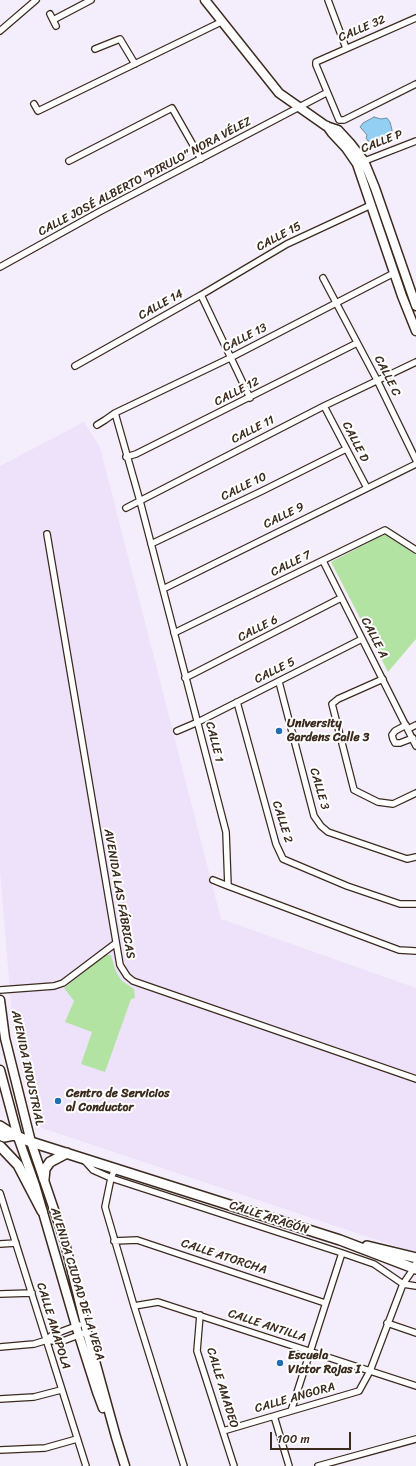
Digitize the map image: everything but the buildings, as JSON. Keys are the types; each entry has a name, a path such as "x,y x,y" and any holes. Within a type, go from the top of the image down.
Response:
{"main road":[{"path":"0,1126 16,1136 31,1142 340,1240 415,1267"},
{"path":"0,1135 16,1136"},
{"path":"0,1146 18,1165 42,1211"},
{"path":"44,1179 45,1169 50,1162 67,1153"},
{"path":"340,1240 416,1258"}],"street":[{"path":"0,31 36,0"},
{"path":"53,20 91,0"},
{"path":"205,0 279,93 326,126 361,163 375,188 416,306"},
{"path":"328,0 346,48"},
{"path":"50,14 56,26"},
{"name":"CALLE 32","path":"326,93 316,62 416,18"},
{"path":"34,104 38,111 221,22"},
{"path":"95,48 120,39 135,64"},
{"path":"326,93 336,117 339,120 344,120 416,84"},
{"name":"CALLE JOSÉ ALBERTO \"PIRULO\" NORA VÉLEZ","path":"0,267 326,93"},
{"path":"69,161 172,108 200,159"},
{"name":"CALLE P","path":"361,163 416,141"},
{"path":"361,163 371,205 394,273 416,331"},
{"name":"CALLE 15","path":"201,295 287,244 371,205"},
{"name":"CALLE 13","path":"97,425 114,413 230,358 394,273"},
{"name":"CALLE C","path":"323,278 377,380 416,460"},
{"name":"CALLE 14","path":"75,366 201,295 250,398"},
{"name":"CALLE 12","path":"126,457 136,454 250,398 357,343"},
{"name":"CALLE 11","path":"126,508 324,406 416,362"},
{"name":"CALLE D","path":"324,406 367,488"},
{"name":"CALLE 1","path":"114,413 140,501 226,832 228,886"},
{"name":"CALLE 10","path":"151,544 262,492 346,449"},
{"name":"CALLE 9","path":"163,589 416,464"},
{"name":"CALLE 7","path":"174,633 385,530 416,550"},
{"name":"AVENIDA LAS FÁBRICAS","path":"47,534 116,943 120,965 127,976 133,981 416,1079"},
{"name":"CALLE A","path":"323,561 416,746"},
{"name":"CALLE 6","path":"185,678 341,598"},
{"name":"CALLE 5","path":"177,731 198,722 362,639"},
{"path":"383,679 338,699 332,704 354,790 378,802 393,804 416,793"},
{"name":"CALLE 3","path":"278,682 314,816 321,826 328,832 407,858 416,857"},
{"name":"CALLE 2","path":"237,702 276,844 283,859 347,886 400,904 416,904"},
{"path":"413,738 400,743 395,743 392,735 395,731 416,726"},
{"path":"213,880 399,950 416,951"},
{"path":"0,990 54,986 63,983 116,943"},
{"name":"AVENIDA INDUSTRIAL","path":"0,1000 5,1038 31,1142"},
{"name":"AVENIDA INDUSTRIAL","path":"0,1070 16,1136"},
{"name":"AVENIDA CIUDAD DE LA VEGA","path":"16,1136 42,1211 76,1326 83,1334"},
{"name":"AVENIDA CIUDAD DE LA VEGA","path":"31,1142 64,1239 85,1322 83,1334 97,1392 116,1437 125,1466"},
{"name":"CALLE ARAGÓN","path":"82,1159 93,1170 111,1178 374,1264 402,1284 416,1286"},
{"path":"115,1169 111,1178 105,1207 184,1466"},
{"name":"CALLE AMAPOLA","path":"0,1193 86,1466"},
{"name":"CALLE ATORCHA","path":"114,1240 137,1240 325,1303"},
{"path":"0,1244 16,1243"},
{"path":"291,1411 342,1253"},
{"name":"CALLE ANGORA","path":"223,1431 359,1391 370,1371 402,1284 415,1267"},
{"path":"0,1294 32,1293"},
{"name":"CALLE ANTILLA","path":"134,1306 158,1302 416,1386"},
{"name":"CALLE AMADEO","path":"200,1315 197,1351 234,1466"},
{"path":"46,1340 52,1335 85,1322"},
{"path":"387,1323 416,1333"},
{"path":"0,1347 23,1346 46,1340 60,1342 83,1334"},
{"path":"0,1399 34,1397 61,1390"},
{"path":"274,1416 289,1466"},
{"path":"0,1450 44,1448 77,1439"},
{"path":"318,1466 416,1439"}],"shaded area":[{"path":"84,422 100,447 221,919 416,988 416,1253 42,1128 35,1122 22,1072 13,1027 0,871 0,466"}],"green space":[{"path":"385,534 416,555 416,639 388,672 331,562"},
{"path":"105,955 111,955 118,975 122,981 134,989 135,998 131,999 105,1072 81,1064 92,1032 65,1022 74,1001 64,988"}],"water":[{"path":"374,117 381,119 387,118 390,122 392,130 391,135 386,140 380,142 368,141 366,138 367,135 360,127 363,123"}],"place":[{"name":"University Gardens Calle 3","path":"279,731"},
{"name":"Centro de Servicios al Conductor","path":"58,1101"},
{"name":"Escuela Victor Rojas I","path":"280,1363"}]}
